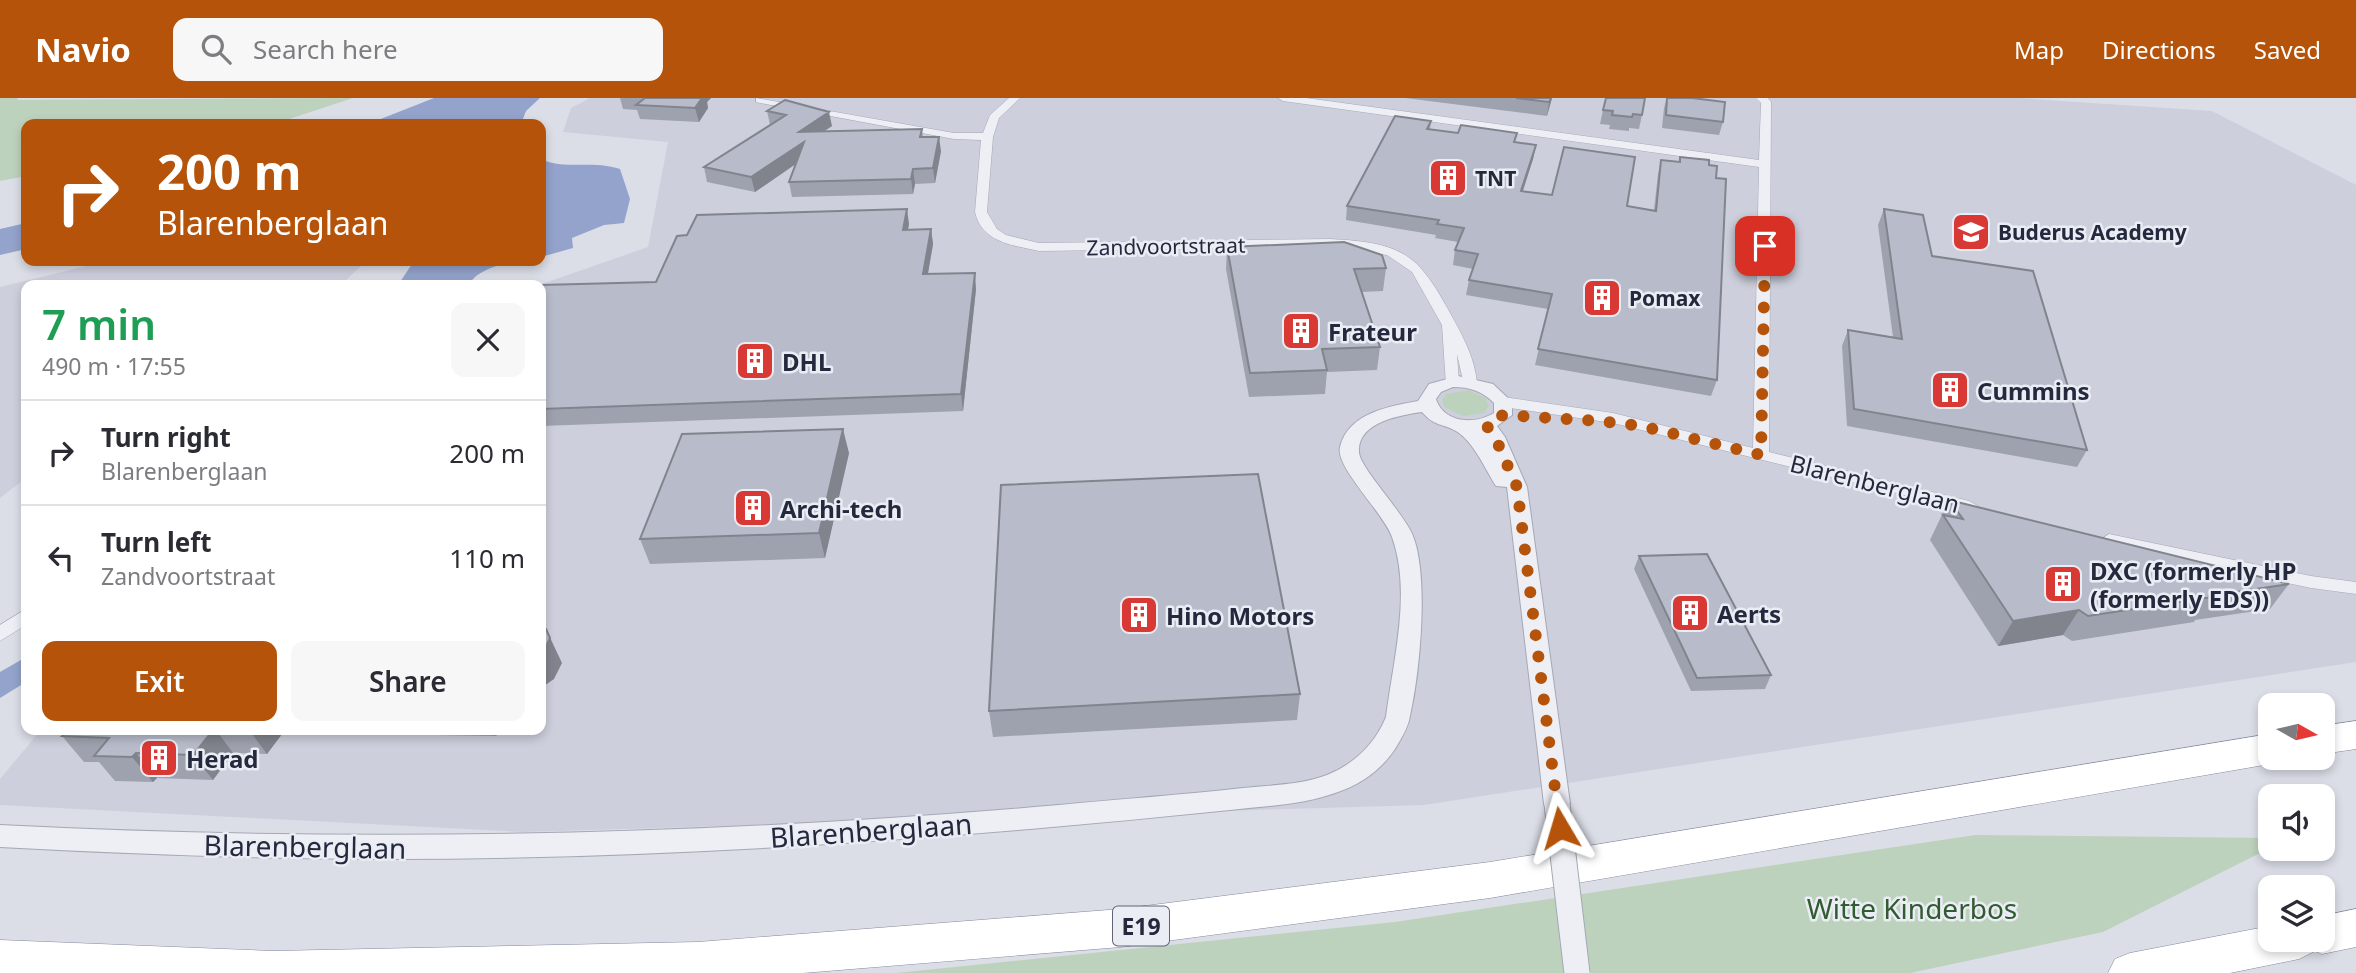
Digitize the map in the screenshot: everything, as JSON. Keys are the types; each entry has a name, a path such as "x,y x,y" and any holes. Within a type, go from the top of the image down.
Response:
{"highway":[{"path":"2335,738 2356,735"},
{"name":"E19","path":"0,960 273,971 698,961 1121,928 1490,880 2258,751"},
{"path":"2335,932 2356,928"},
{"path":"2130,973 2258,948"}],"street":[{"name":"Zandvoortstraat","path":"1015,98 994,117 987,137 981,212 987,226 1002,238 1039,247 1066,248 1360,243 1401,255 1413,264 1433,289 1449,326 1461,344 1460,382"},
{"path":"1283,98 1766,165"},
{"path":"1761,98 1766,102 1761,455"},
{"path":"760,100 954,136 987,137"},
{"path":"1519,512 1476,439 1462,425 1432,410 1429,393 1442,384 1460,382 1491,389 1498,414 1495,437 1517,487 1577,973"},
{"name":"Blarenberglaan","path":"0,836 102,843 416,849 554,846 822,835 939,826 1225,800 1328,786 1353,775 1373,759 1394,731 1410,601 1409,562 1404,540 1393,517 1356,470 1349,455 1350,445 1362,429 1432,410"},
{"path":"1462,425 1498,414"},
{"name":"Blarenberglaan","path":"1498,414 1641,426 1986,510"},
{"path":"2091,536 2356,588"},
{"path":"0,634 21,619"}],"shaded area":[{"path":"590,98 2018,98 2212,111 2356,185 2356,662 1424,805 524,832 0,805 0,779 37,735 546,735 546,283 648,247 668,142 563,132 571,108"},
{"path":"86,266 361,266 346,280 29,280"},
{"path":"21,282 21,482 0,498 0,287"}],"green space":[{"path":"0,98 353,98 289,119 21,119 21,177 0,181"},
{"path":"1468,390 1485,398 1489,406 1484,413 1463,416 1444,407 1442,400 1446,394"},
{"name":"Witte Kinderbos","path":"1975,835 2258,838 2258,854 2103,932 1910,973 896,973 1395,922"}],"water":[{"path":"434,98 540,98 526,111 523,119 381,119"},
{"path":"546,161 620,169 630,199 624,223 604,225 572,238 573,248 546,256"},
{"path":"21,224 21,250 0,255 0,229"},
{"path":"411,266 496,266 472,280 401,280"},
{"path":"21,660 21,685 0,698 0,672"}],"building":[{"path":"645,98 702,98 695,108 636,105"},
{"path":"1516,98 1551,98 1549,102"},
{"path":"1606,98 1645,98 1642,115 1612,115 1613,111 1603,110"},
{"path":"1667,98 1725,102 1723,122 1666,115"},
{"path":"785,100 829,112 799,132 922,129 920,137 939,137 933,168 913,169 911,179 789,182 804,142 751,177 704,167 786,115 767,111"},
{"path":"1395,116 1431,121 1427,129 1458,133 1461,125 1517,133 1514,142 1536,145 1521,191 1552,195 1564,147 1635,157 1627,206 1656,211 1661,160 1680,162 1680,157 1709,160 1709,165 1717,166 1716,178 1726,179 1717,380 1538,349 1552,294 1469,280 1478,254 1455,250 1464,228 1437,224 1439,220 1347,206"},
{"name":"DHL","path":"907,209 903,230 931,229 923,274 975,273 961,394 546,409 546,285 656,282 677,236 687,235 697,215"},
{"name":"Cummins","path":"1884,209 1923,215 1932,256 2033,271 2087,450 1854,409 1848,330 1902,339"},
{"name":"Frateur","path":"1344,242 1382,255 1386,268 1354,269 1380,347 1322,349 1327,370 1250,373 1227,247"},
{"name":"Archi-tech","path":"843,429 819,533 640,539 682,434"},
{"name":"Hino Motors","path":"1258,474 1300,694 989,711 1001,485"},
{"path":"1949,500 2289,584 2088,616 2079,610 2013,621 1943,515 1963,519"},
{"name":"Aerts","path":"1707,554 1771,675 1697,678 1639,556"},
{"path":"546,629 550,638 546,647"},
{"path":"209,735 193,755 136,753 132,757 94,756 109,738 62,736"}],"place":[{"name":"TNT","path":"1448,178"},
{"name":"Buderus Academy","path":"1971,232"},
{"name":"Pomax","path":"1602,298"},
{"name":"Frateur","path":"1301,331"},
{"name":"DHL","path":"755,361"},
{"name":"Cummins","path":"1950,390"},
{"name":"Archi-tech","path":"753,508"},
{"name":"DXC (formerly HP (formerly EDS))","path":"2063,584"},
{"name":"Aerts","path":"1690,613"},
{"name":"Hino Motors","path":"1139,615"},
{"name":"Herad","path":"159,758"}],"route":[{"path":"1560,828 1517,487 1495,437 1486,425 1497,421 1503,415 1599,421 1641,426 1761,455 1765,246"}]}
